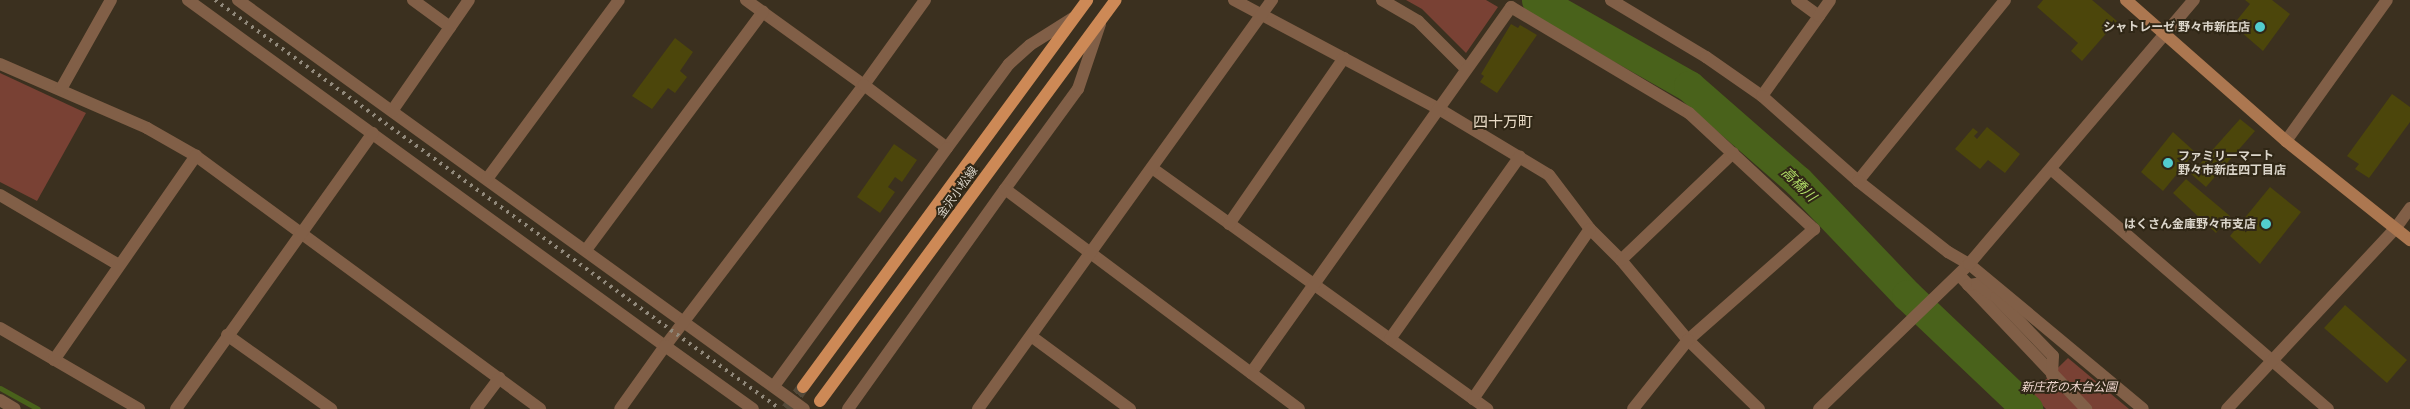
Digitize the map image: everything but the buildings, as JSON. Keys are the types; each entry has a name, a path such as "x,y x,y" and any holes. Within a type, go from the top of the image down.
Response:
{"main road":[{"name":"金沢小松線","path":"803,387 1087,0"},
{"name":"金沢小松線","path":"820,401 1116,0"},
{"path":"2126,0 2167,34 2286,141 2410,240"}],"street":[{"path":"61,90 111,0"},
{"path":"188,0 753,409"},
{"path":"238,0 804,409"},
{"path":"413,0 450,27"},
{"path":"392,111 469,0"},
{"path":"487,179 619,0"},
{"path":"746,0 947,148"},
{"path":"620,409 665,346 864,86 925,0"},
{"path":"1234,0 1439,109 1549,175 1590,229 1621,260 1688,340 1760,409"},
{"path":"978,409 1272,0"},
{"path":"1382,0 1418,21 1466,69"},
{"path":"1611,0 1706,57 1762,96 1858,181 1948,252 1969,264 2143,409"},
{"path":"1797,0 1819,16"},
{"path":"1762,96 1830,0"},
{"path":"1858,181 2004,0"},
{"path":"1819,409 1945,290 1969,264 2052,170 2194,0"},
{"path":"2286,141 2387,0"},
{"path":"1251,373 1512,7 1689,113 1814,229 1688,340 1633,409"},
{"path":"586,250 763,12"},
{"path":"774,386 1009,64 1030,45 1075,16"},
{"path":"848,409 1078,89 1101,21"},
{"path":"1229,224 1344,58"},
{"path":"0,64 147,128 196,156 540,409"},
{"path":"176,409 373,133"},
{"path":"1621,260 1733,153"},
{"path":"54,360 118,265 196,156"},
{"path":"1390,339 1520,156"},
{"path":"1152,168 1488,409"},
{"path":"2052,170 2328,409"},
{"path":"1005,189 1300,409"},
{"path":"0,195 118,265"},
{"path":"2227,409 2274,361 2395,229 2410,208"},
{"path":"1473,399 1590,229"},
{"path":"1958,275 2052,376 2086,409"},
{"path":"0,328 139,409"},
{"path":"227,335 331,409"},
{"path":"1031,336 1130,409"},
{"path":"476,409 499,378"},
{"path":"0,400 15,409"}],"green space":[{"path":"1406,0 1486,0 1498,7 1466,53 1422,9"},
{"path":"0,73 86,113 37,201 0,182"},
{"name":"新庄花の木台公園","path":"2068,358 2129,409 2046,409 2031,394"}],"waterway":[{"name":"高橋川","path":"1537,0 1689,86 1798,181 1907,295 2027,409"},
{"path":"0,388 38,409"}],"tunnel":[{"path":"787,409 803,387"}],"railway":[{"path":"215,0 780,409"}],"place":[{"name":"シャトレーゼ 野々市新庄店","path":"2260,27"},
{"name":"ファミリーマート 野々市新庄四丁目店","path":"2168,163"},
{"name":"はくさん金庫野々市支店","path":"2266,224"}],"district":[{"name":"四十万町","path":"1503,122"}]}
